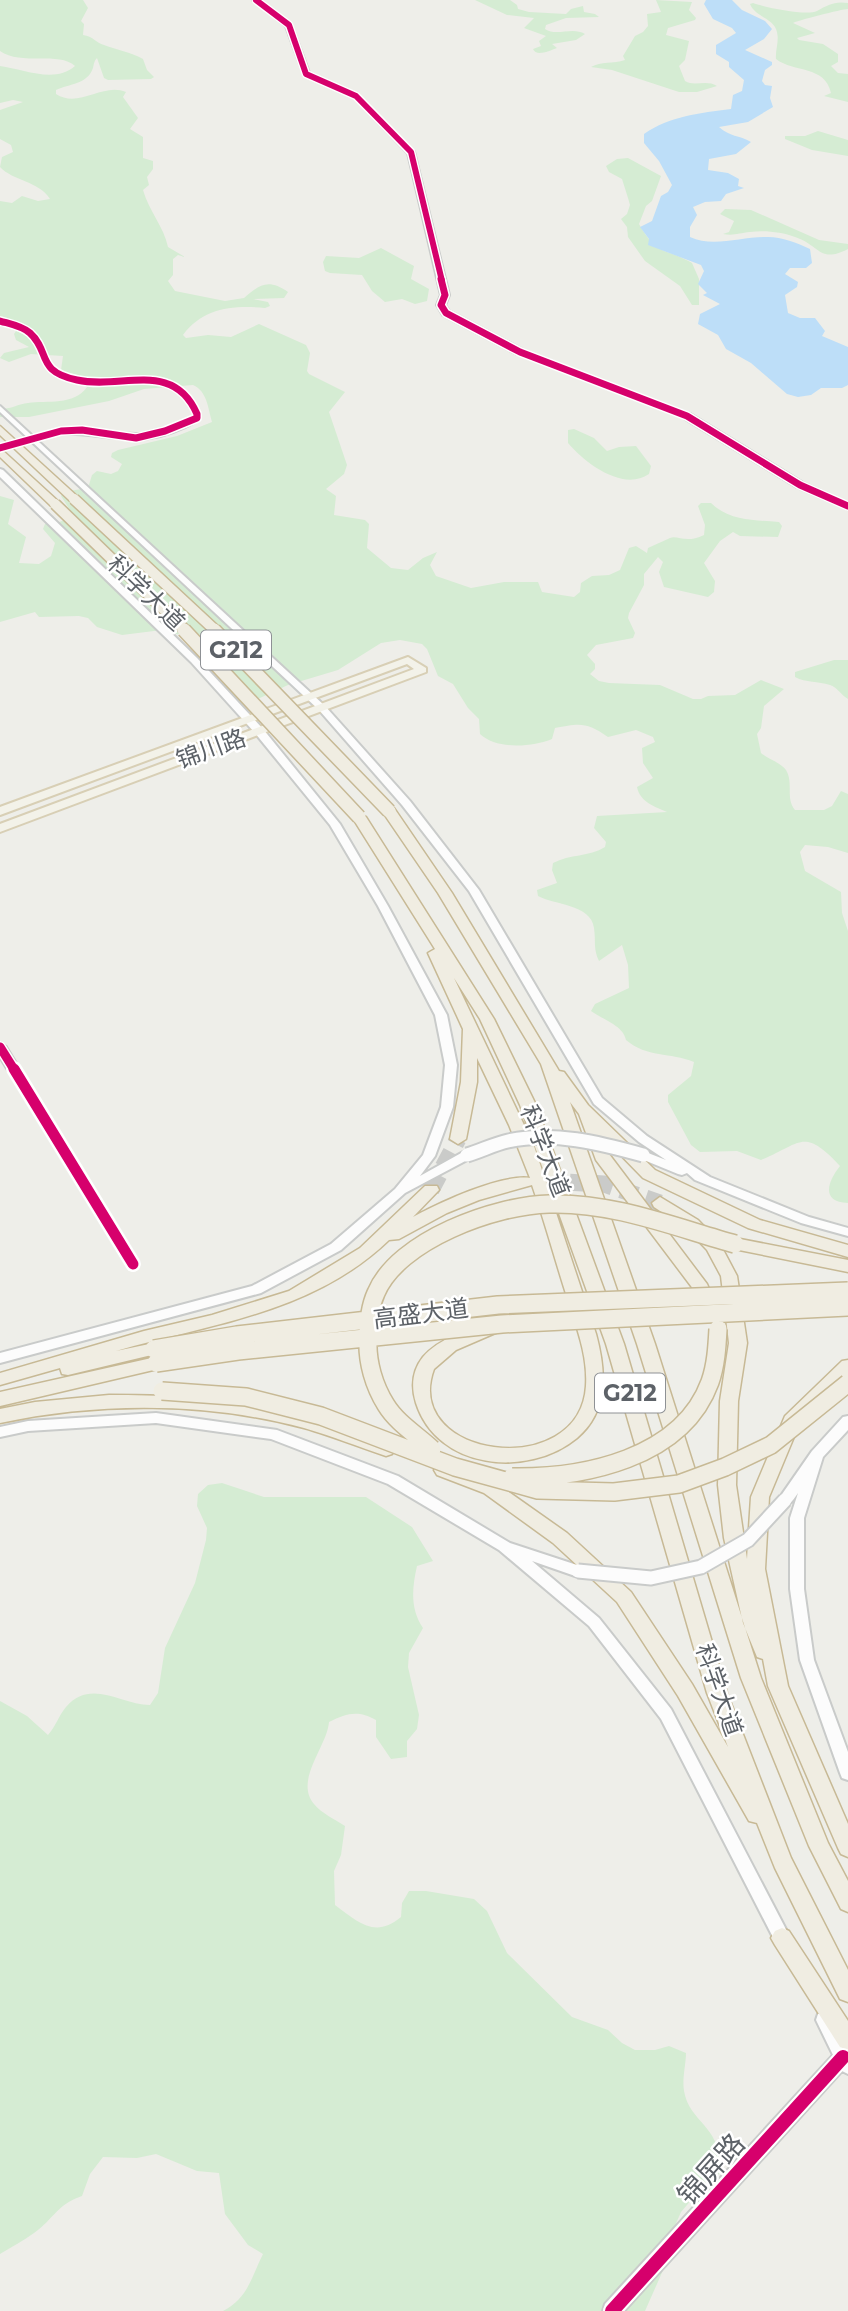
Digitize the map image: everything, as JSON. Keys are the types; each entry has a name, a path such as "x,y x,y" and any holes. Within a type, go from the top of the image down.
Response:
{"highway":[{"name":"科学大道","path":"0,429 235,649 389,811 445,893 549,1064 646,1344 751,1678 819,1846 848,1902"},
{"name":"科学大道","path":"0,452 213,658 359,817 487,1019 528,1105 615,1344 717,1693 782,1861 848,1992"},
{"path":"410,900 518,1127 556,1231 593,1356 593,1400 578,1430 543,1451 502,1457 467,1448 439,1432 422,1406 420,1384 428,1363 449,1346 502,1324"},
{"path":"458,1139 470,1082 470,1030"},
{"path":"549,1064 583,1109 649,1174 754,1224 848,1251"},
{"path":"0,1416 96,1395 162,1391 246,1398 321,1416 493,1483 557,1477 609,1466 659,1441 692,1416 708,1391 716,1361 718,1329 701,1288 602,1156 583,1109"},
{"path":"0,1379 144,1337 214,1321 295,1295 452,1202 487,1189 526,1182"},
{"path":"366,1252 431,1190"},
{"path":"660,1203 692,1224 713,1246 729,1276 738,1343 729,1413 727,1485 733,1538 753,1623 848,1848"},
{"path":"782,1861 685,1690 624,1597 560,1538 493,1483 432,1449 387,1406 368,1364 366,1333 376,1290 402,1261 436,1237 473,1218 510,1207 551,1204 621,1212 735,1244 848,1266"},
{"name":"高盛大道","path":"0,1399 237,1335 498,1305 848,1291"},
{"name":"高盛大道","path":"0,1385 155,1356 238,1351 502,1324 848,1307"},
{"path":"778,1686 757,1569 760,1497 794,1416 848,1366"},
{"path":"21,1410 98,1403 222,1406 296,1419 493,1483 538,1490 614,1492 679,1484 772,1445 848,1383"},
{"path":"782,1938 846,2054"}],"main road":[{"path":"256,0 289,25 306,74 356,96 411,152 440,267 445,295 441,305 446,313 520,352 687,416 800,485 848,506"},
{"name":"科学大道","path":"0,408 322,708 406,803 474,890 598,1101 643,1139 706,1180"},
{"name":"科学大道","path":"0,472 194,660 259,731 335,824 383,906 441,1015 451,1065 447,1107 429,1156 399,1192"},
{"name":"锦川路","path":"0,811 408,660 422,670 0,828"},
{"path":"0,1047 133,1264"},
{"path":"0,1358 256,1290 336,1247 399,1192 467,1155 510,1141 557,1138 606,1144 643,1155 804,1220 848,1232"},
{"path":"0,1432 28,1426 156,1418 272,1434 393,1480 504,1546 594,1622 666,1714 782,1938"},
{"path":"504,1546 578,1571 650,1578 702,1567 748,1540 785,1500 817,1455 848,1421"},
{"path":"817,1455 797,1518 797,1589 807,1660 848,1773"},
{"name":"锦屏路","path":"612,2311 846,2054"}],"street":[{"path":"0,321 26,330 32,335 46,367 58,374 88,381 169,383 182,390 197,414 197,418 179,426 136,438 82,430 61,431"}],"green space":[{"path":"0,0 83,0 88,8 81,21 84,24 83,35 143,59 147,70 154,77 151,79 108,80 104,78 97,58 87,77 56,90 56,94 73,99 109,90 126,92 123,97 138,118 130,129 143,137 143,158 153,161 153,169 147,177 149,185 143,190 168,247 185,257 178,255 173,259 173,275 168,281 175,291 225,301 244,298 269,284 288,292 284,298 253,299 268,302 270,306 265,308 230,308 209,314 183,335 186,338 208,335 231,337 259,324 306,345 310,353 307,371 309,374 345,392 329,412 347,465 344,474 326,489 336,496 334,515 365,520 369,524 367,548 391,568 408,570 423,558 437,552 430,565 436,576 471,588 504,582 538,582 542,592 574,597 580,592 581,583 592,576 609,575 620,570 629,548 636,546 647,553 648,548 673,537 692,539 704,535 705,525 698,506 701,503 711,503 734,516 779,522 782,526 778,537 740,536 733,532 720,541 704,563 715,581 714,592 708,597 664,587 659,572 663,562 658,557 644,574 644,585 629,613 628,618 635,633 633,638 596,645 587,655 595,664 595,669 590,674 599,681 660,685 693,699 735,695 761,680 784,689 764,706 761,728 757,734 761,753 786,770 795,810 824,810 832,806 841,791 848,794 848,853 828,847 805,845 800,852 805,871 841,892 842,913 848,931 848,1203 839,1202 830,1195 832,1178 840,1166 818,1146 809,1142 794,1144 761,1160 737,1151 700,1152 691,1145 668,1102 668,1095 691,1076 694,1062 642,1050 626,1040 621,1030 591,1011 595,1004 629,988 628,965 622,945 599,961 595,949 594,928 586,914 571,906 538,896 537,890 557,883 552,870 553,863 605,847 606,842 594,828 597,816 667,812 645,800 637,787 653,778 643,763 642,748 655,742 653,737 636,730 608,737 589,726 577,725 555,728 552,739 535,744 515,746 496,743 480,734 479,719 468,708 453,684 438,676 427,649 422,644 400,640 381,643 338,670 288,685 245,705 226,701 220,695 227,675 238,661 210,635 171,634 162,630 122,635 97,627 88,618 39,617 35,612 0,622 0,496 14,500 8,524 26,537 19,563 39,564 51,556 55,543 43,529 45,524 64,520 70,510 61,496 63,492 88,488 92,475 97,471 111,474 118,471 122,464 111,457 112,453 118,450 177,436 212,422 204,396 193,385 144,389 109,401 29,417 0,417 0,408 68,400 82,393 87,387 65,376 61,370 63,356 31,354 9,362 0,358 4,353 29,347 16,340 14,334 18,328 0,323 0,201 12,203 22,196 38,201 50,199 39,188 0,167 2,157 13,152 11,145 0,139 0,110 23,102 13,100 0,103 0,66 49,75 67,71 75,66 59,59 18,58 0,51"},
{"path":"475,0 510,0 518,9 529,12 566,14 571,9 583,6 584,12 599,17 566,18 546,25 545,29 554,32 575,31 585,34 576,40 552,44 557,48 537,53 533,49 541,46 539,41 546,36 524,28 534,18 507,15"},
{"path":"656,0 692,2 689,10 695,20 668,28 666,35 689,41 685,60 679,66 685,81 717,86 697,92 679,92 612,70 591,67 625,60 623,56 635,36 648,26 647,14 661,12"},
{"path":"835,3 848,3 848,9 793,23 815,33 797,38 799,40 823,44 838,54 838,62 831,66 838,73 848,74 848,102 824,96 831,93 828,84 816,74 776,59 777,31 752,8 750,4 775,9 812,12"},
{"path":"818,131 848,140 848,156 812,150 785,139 785,136 805,136"},
{"path":"628,158 661,176 652,201 646,206 639,224 657,247 692,263 699,279 699,305 692,305 680,286 645,261 628,237 627,227 621,219 627,214 630,205 628,198 622,179 609,172 606,166 617,159"},
{"path":"725,209 751,210 819,240 848,244 848,249 831,255 820,252 790,235 755,231 723,234 729,232 734,221 720,214"},
{"path":"381,248 414,266 411,279 429,289 427,301 415,304 402,299 385,302 372,291 362,275 325,271 323,262 326,256 359,258"},
{"path":"574,429 594,438 607,451 636,446 651,466 649,474 628,480 605,473 584,459 568,443 568,430"},
{"path":"834,660 848,660 848,699 832,686 795,677 795,672"},
{"path":"222,1483 264,1497 366,1497 412,1527 433,1561 417,1566 414,1582 414,1606 423,1628 409,1653 408,1667 419,1715 417,1729 407,1741 407,1757 391,1759 376,1737 376,1720 364,1715 347,1715 329,1722 309,1774 309,1795 314,1804 345,1826 341,1855 334,1871 335,1905 367,1926 383,1927 401,1917 402,1903 409,1891 474,1899 487,1911 507,1953 572,2017 608,2030 622,2043 635,2050 655,2050 669,2046 686,2053 683,2082 687,2102 712,2135 719,2158 719,2174 704,2185 681,2212 673,2230 672,2250 645,2311 223,2311 243,2294 263,2254 248,2245 225,2214 219,2173 197,2171 156,2154 137,2158 103,2157 90,2174 82,2196 66,2203 34,2233 0,2254 0,1701 27,1716 48,1735 66,1707 86,1694 106,1695 150,1705 158,1693 165,1648 195,1583 206,1540 207,1528 197,1506 198,1494 208,1485"}],"water":[{"path":"706,0 732,0 742,10 765,21 772,29 764,39 745,50 772,62 765,70 762,81 765,85 772,86 770,98 773,107 748,122 719,127 751,142 736,154 709,159 708,170 728,173 739,179 738,186 744,188 726,194 721,201 705,202 693,207 697,215 690,227 690,237 718,242 773,237 810,249 812,263 806,268 790,268 785,274 798,282 797,287 785,295 788,313 800,318 815,318 825,331 822,336 848,347 848,385 842,388 821,388 811,395 798,397 787,394 751,363 726,349 718,335 698,324 700,314 720,304 703,295 707,293 698,284 704,271 701,265 648,245 649,239 640,227 652,221 661,196 668,192 672,185 659,161 644,143 644,134 675,119 731,109 733,95 742,91 744,80 729,67 729,62 716,54 716,45 736,33 732,28 713,19 704,4"}],"tunnel":[{"path":"0,448 61,431"},
{"path":"431,1190 458,1139"},
{"path":"544,1181 604,1184 660,1203"}],"cycle path":[{"path":"256,0 289,25 306,74 356,96 411,152 445,295 441,305 446,313 520,352 687,416 800,485 848,506"},
{"path":"0,321 20,327 32,335 45,363 62,375 87,381 167,382 182,390 197,414 197,418 165,431 136,438 82,430 61,431 0,448"},
{"path":"0,1047 133,1264"},
{"path":"612,2311 843,2057"}]}
